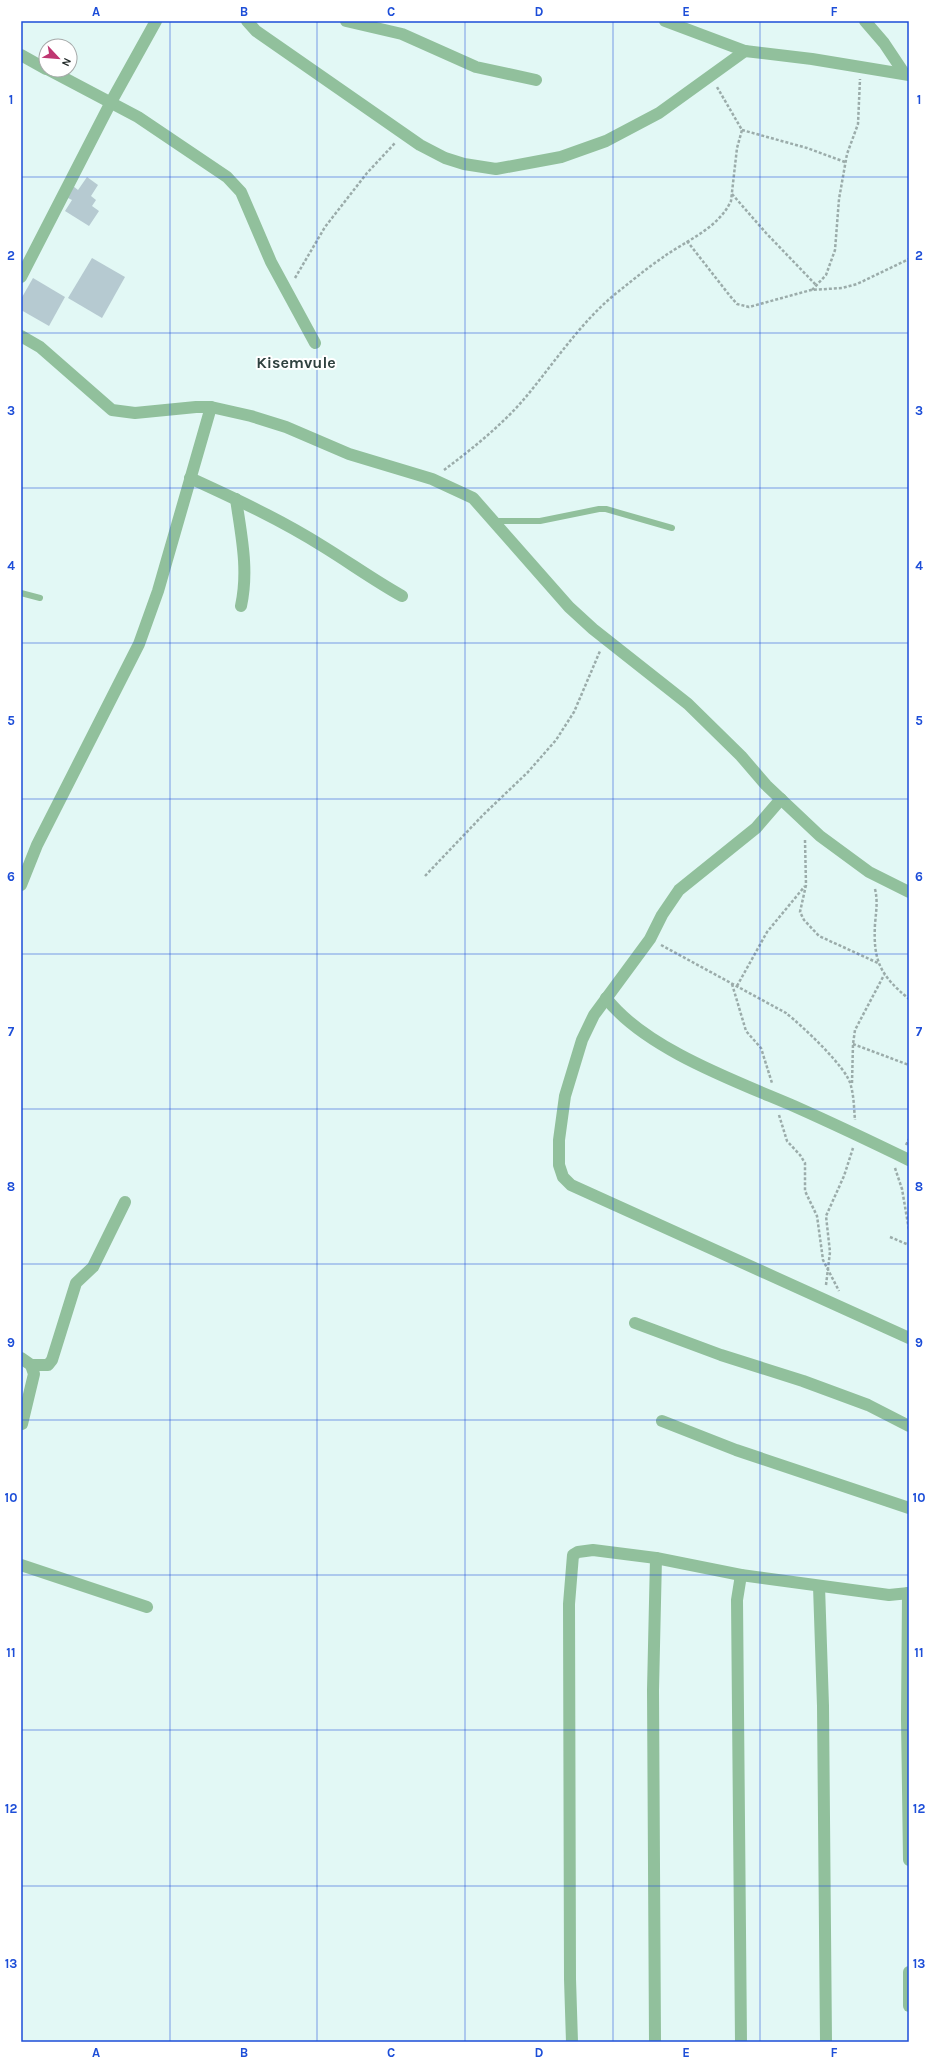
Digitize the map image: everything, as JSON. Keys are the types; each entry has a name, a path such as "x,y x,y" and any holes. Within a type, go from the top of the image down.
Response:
{"street":[{"path":"21,277 111,102 156,21"},
{"path":"247,21 256,31 404,134 433,152 464,164 496,169 509,168 561,157 606,141 659,113 745,51"},
{"path":"346,21 402,34 476,67 536,80"},
{"path":"665,21 745,51 857,65 906,74"},
{"path":"865,21 884,43 906,74"},
{"path":"21,55 38,65"},
{"path":"64,78 138,117 227,177 236,185 241,192 271,262 315,343"},
{"path":"21,336 40,347 112,410 136,413 211,407 251,416 286,427 349,454 432,479 473,498 569,607 604,639 688,704 803,820 840,852 869,872 909,892"},
{"path":"21,885 37,845 139,644 158,592 211,407"},
{"path":"190,478 236,499 324,547 383,586 402,596"},
{"path":"236,499 245,562 245,576 241,606"},
{"path":"781,799 756,828 679,890 662,916 650,939 594,1015 582,1040 565,1096 559,1140 559,1165 563,1177 571,1185 909,1338"},
{"path":"606,998 617,1012 628,1021 659,1042 713,1072 857,1135 909,1160"},
{"path":"26,1361 48,1365 52,1360 76,1283 93,1267 125,1202"},
{"path":"635,1323 721,1355 803,1380 868,1405 909,1426"},
{"path":"22,1424 34,1374 26,1361"},
{"path":"662,1421 736,1450 909,1508"},
{"path":"572,2042 570,1979 569,1611 572,1559 575,1553 593,1550 656,1558 741,1575 820,1586 889,1595 909,1593 907,1719 909,1860"},
{"path":"655,2042 653,1690 656,1558"},
{"path":"21,1565 147,1607"},
{"path":"741,1575 737,1600 741,2042"},
{"path":"820,1586 823,1706 826,2042"},
{"path":"909,1972 909,2006"}],"lane":[{"path":"495,522 540,521 599,508 672,528"},
{"path":"21,594 40,598"}],"path":[{"path":"812,290 826,275 836,250 839,199 845,162 858,124 860,73 857,65"},
{"path":"710,76 742,130 807,148 845,162"},
{"path":"432,479 474,447 524,400 586,323 617,292 662,258 712,226 722,215 728,208 732,194 737,148 742,130"},
{"path":"286,292 325,227 367,173 404,134"},
{"path":"732,194 766,233 816,285"},
{"path":"687,241 730,296 742,306 749,307 812,290 829,290 857,284 909,258"},
{"path":"425,876 483,815 528,772 556,740 574,712 604,639"},
{"path":"803,820 806,885 800,912 810,928 819,936 878,963"},
{"path":"869,872 877,899 874,946 878,963 884,974 909,999"},
{"path":"737,986 767,932 806,885"},
{"path":"650,939 786,1013 800,1024 840,1065 852,1086"},
{"path":"828,1272 830,1252 826,1216 844,1176 857,1135 852,1086 852,1044 860,1018 884,974"},
{"path":"732,983 746,1031 761,1048 766,1061 774,1098 787,1141 795,1148 805,1163 805,1190 817,1216 823,1260 850,1311"},
{"path":"852,1044 909,1065"},
{"path":"887,1150 902,1190 909,1230"},
{"path":"890,1237 909,1245"}],"building":[{"path":"87,177 98,185 91,196 96,200 92,206 99,211 89,226 65,211 72,200 66,197 73,186 78,190"},
{"path":"92,258 125,277 102,318 68,298"},
{"path":"33,278 65,297 49,326 21,310 21,299"}],"district":[{"name":"Kisemvule","path":"296,362"}]}
